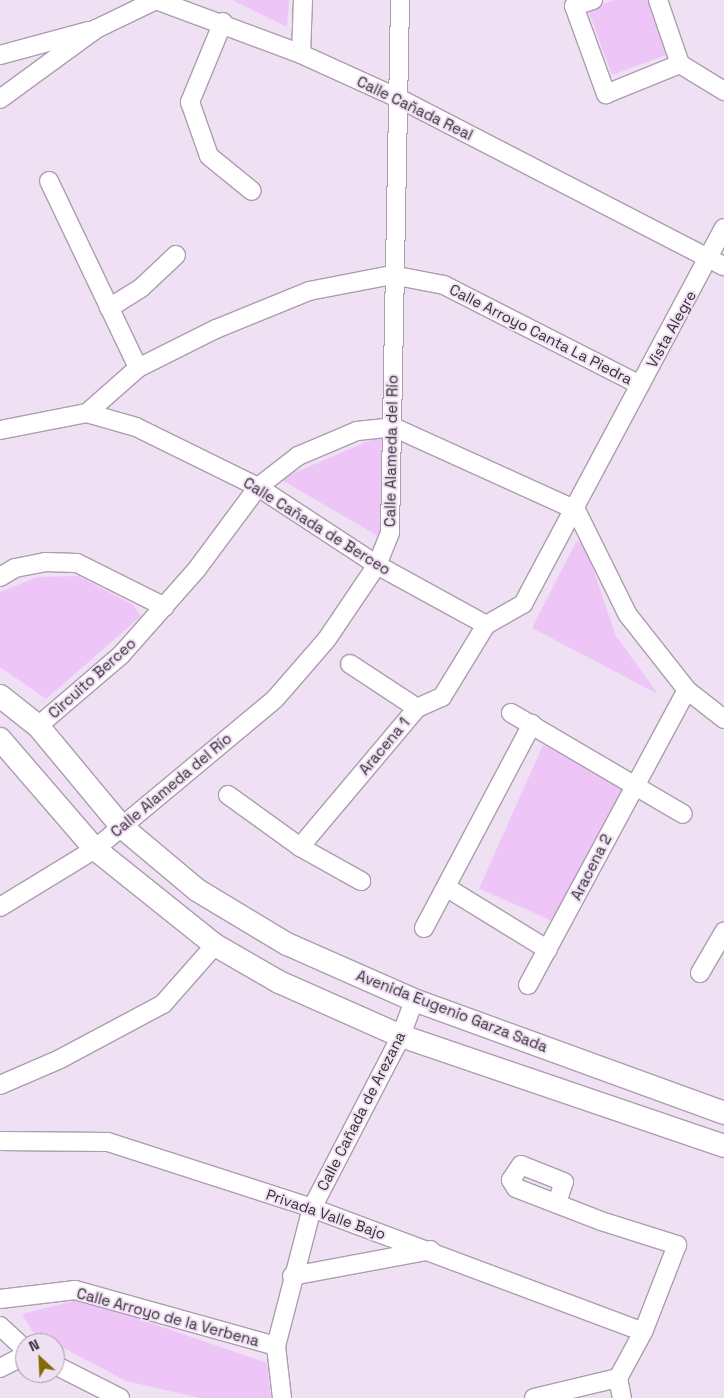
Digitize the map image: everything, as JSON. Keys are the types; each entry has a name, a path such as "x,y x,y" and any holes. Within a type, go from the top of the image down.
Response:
{"street":[{"name":"Calle Cañada Real","path":"0,99 96,29 156,0 223,22 301,54 398,98 717,263"},
{"path":"301,54 303,0"},
{"name":"Calle Alameda del Río","path":"0,907 96,849 275,699 326,639 376,565 390,532 393,428 392,275 400,0"},
{"path":"593,0 568,3 606,94 680,64"},
{"path":"658,0 680,64 724,91"},
{"path":"223,22 190,102 209,156 252,191"},
{"name":"Calle Cañada Real","path":"0,55 96,29"},
{"path":"49,181 138,368"},
{"name":"Vista Alegre","path":"576,510 640,385 717,263 724,228"},
{"path":"109,308 141,288 176,255"},
{"name":"Calle Arroyo Canta La Piedra","path":"87,413 138,368 216,329 308,291 392,275 444,285 640,385"},
{"name":"Calle Cañada de Berceo","path":"0,430 87,413 136,427 258,487 376,565 486,625"},
{"path":"393,428 576,510 628,615 687,690 724,718"},
{"name":"Circuito Berceo","path":"38,726 121,656 165,607 258,487 298,456 357,431 393,428"},
{"path":"417,708 442,696 486,625 523,604 576,510"},
{"path":"0,577 16,568 45,562 77,563 165,607"},
{"name":"Aracena 1","path":"300,847 417,708 350,664"},
{"name":"Aracena 2","path":"528,984 548,950 633,786 687,690"},
{"name":"Avenida Eugenio Garza Sada","path":"0,696 38,726 122,826 196,890 287,944 414,1000 724,1113"},
{"path":"511,713 683,814"},
{"path":"424,928 448,889 532,724"},
{"path":"0,739 96,849 215,945 279,982 401,1036 724,1146"},
{"path":"228,795 300,847 360,881"},
{"path":"448,889 548,950"},
{"path":"700,972 724,932"},
{"path":"0,1085 60,1060 163,1004 215,945"},
{"name":"Calle Cañada de Arezana","path":"282,1398 276,1346 292,1276 312,1208 401,1036 414,1000"},
{"name":"Privada Valle Bajo","path":"0,1142 108,1142 312,1208 431,1250 643,1332"},
{"path":"557,1203 677,1245 643,1332 618,1378 622,1398"},
{"path":"292,1276 431,1250"},
{"name":"Calle Arroyo de la Verbena","path":"0,1299 75,1290 276,1346"},
{"path":"0,1326 15,1340"},
{"path":"0,1368 15,1360"},
{"path":"65,1371 120,1398"},
{"path":"534,1398 618,1378"}],"shaded area":[{"path":"232,0 289,0 287,27"},
{"path":"614,0 655,0 674,52 612,75 588,10"},
{"path":"387,433 385,531 378,536 280,479"},
{"path":"583,540 616,636 658,694 532,628 576,542"},
{"path":"78,576 132,604 141,616 46,699 0,667 0,592 37,577"},
{"path":"543,745 625,782 561,925 479,888"},
{"path":"81,1299 267,1363 271,1398 200,1398 126,1381 65,1349 65,1333 36,1333 32,1331 22,1314"}]}
